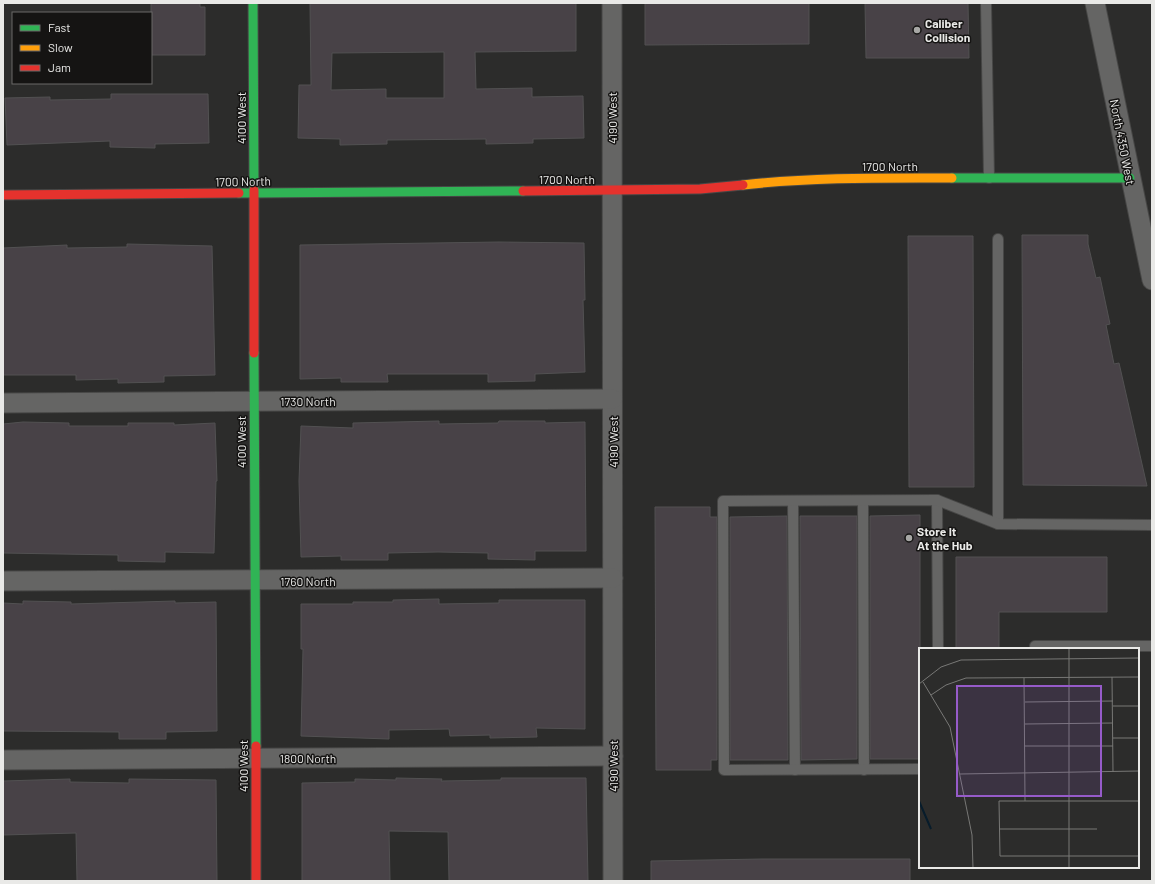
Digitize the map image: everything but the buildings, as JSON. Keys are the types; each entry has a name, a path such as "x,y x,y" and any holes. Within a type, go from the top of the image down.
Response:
{"street":[{"name":"4100 West","path":"253,3 253,402 256,881"},
{"name":"4190 West","path":"612,3 613,881"},
{"name":"North 4350 West","path":"1095,3 1152,280"},
{"name":"1700 North","path":"3,195 700,189 812,178 1130,178"},
{"name":"1730 North","path":"3,403 612,399"},
{"name":"1760 North","path":"3,581 254,581 613,578"},
{"name":"1800 North","path":"3,760 613,756"}],"lane":[{"path":"986,3 989,178"},
{"path":"998,239 998,524"},
{"path":"937,500 938,648"},
{"path":"919,769 724,770 723,501 937,500 998,524 1152,525"},
{"path":"793,501 795,770"},
{"path":"864,501 864,770"},
{"path":"1035,646 1152,646"}],"traffic: fast":[{"path":"253,3 254,190"},
{"path":"952,178 1130,178"},
{"path":"239,193 523,191"},
{"path":"254,353 256,746"}],"traffic: slow":[{"path":"743,185 821,179 952,178"}],"traffic: jam":[{"path":"523,191 700,189 743,185"},
{"path":"254,190 254,353"},
{"path":"3,195 239,193"},
{"path":"256,746 256,881"}],"place":[{"name":"Caliber Collision","path":"917,30"},
{"name":"Store It At the Hub","path":"909,538"}]}
